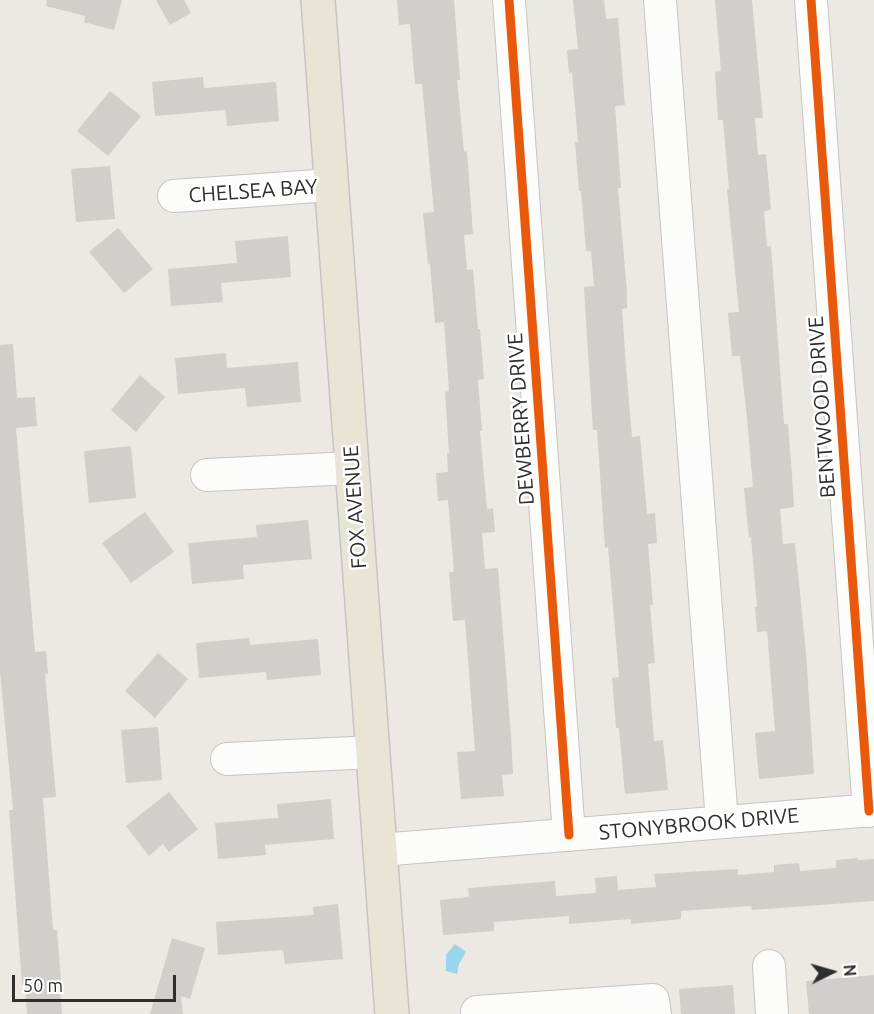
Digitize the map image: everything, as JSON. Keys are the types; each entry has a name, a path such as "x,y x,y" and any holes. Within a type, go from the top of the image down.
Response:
{"main road":[{"name":"FOX AVENUE","path":"318,0 392,1014"}],"street":[{"name":"DEWBERRY DRIVE","path":"509,0 569,835"},
{"path":"660,0 722,822"},
{"name":"BENTWOOD DRIVE","path":"811,0 871,810"},
{"name":"CHELSEA BAY","path":"174,196 331,185"},
{"path":"207,475 352,468"},
{"path":"227,759 373,752"},
{"name":"STONYBROOK DRIVE","path":"380,850 871,810"},
{"path":"769,966 772,1014"},
{"path":"477,1012 653,1000 655,1014"}],"water":[{"path":"455,944 466,952 459,964 457,974 446,971 446,955"}],"building":[{"path":"47,0 122,0 114,30 84,22 85,16 46,6"},
{"path":"156,0 184,0 191,13 170,25"},
{"path":"397,0 454,0 460,80 457,80 464,152 467,151 473,234 464,235 467,270 473,269 478,329 480,329 484,379 478,380 482,431 480,431 487,509 493,508 495,532 482,533 485,569 498,568 511,736 513,774 502,775 504,796 461,799 457,752 475,751 465,620 453,621 449,572 454,572 448,500 438,501 436,473 448,472 447,453 449,453 445,392 449,391 444,322 435,323 423,213 434,212 422,84 415,84 410,24 399,25"},
{"path":"573,0 604,0 606,19 618,18 625,105 615,106 621,188 618,188 627,292 627,308 622,309 626,367 632,437 640,436 647,514 655,513 657,543 648,544 655,663 648,664 654,741 663,740 668,790 625,794 612,678 619,677 608,547 605,548 597,430 593,430 586,321 584,287 594,286 591,251 586,251 581,191 579,191 575,142 578,142 572,72 569,73 567,50 578,49"},
{"path":"715,0 752,0 763,118 755,118 758,155 766,154 771,210 764,211 767,247 771,246 784,424 788,424 794,507 780,509 783,544 795,543 806,653 814,774 759,779 755,733 775,731 767,631 757,632 751,537 749,538 744,488 753,487 747,418 740,356 732,356 728,313 739,312 723,120 718,120 715,72 721,71"},
{"path":"203,77 204,88 276,82 279,121 227,126 225,110 155,116 152,82"},
{"path":"110,91 141,116 108,156 77,131"},
{"path":"110,166 115,219 76,222 71,169"},
{"path":"118,228 153,269 124,293 89,252"},
{"path":"288,236 291,277 221,283 223,302 171,306 168,269 237,263 235,241"},
{"path":"13,344 17,398 35,397 37,426 16,428 35,652 46,651 48,674 45,674 56,797 43,798 53,930 57,930 62,1014 27,1014 25,985 22,985 9,810 13,810 0,671 0,345"},
{"path":"226,353 227,368 298,362 301,402 247,407 245,388 178,394 175,358"},
{"path":"140,375 165,397 136,432 111,410"},
{"path":"131,446 136,498 89,503 84,451"},
{"path":"145,512 174,552 131,583 102,543"},
{"path":"308,520 312,559 243,565 244,579 192,584 188,543 257,537 256,525"},
{"path":"249,638 250,645 318,639 321,675 267,680 266,672 199,678 196,643"},
{"path":"158,653 188,679 155,718 125,691"},
{"path":"158,727 162,780 126,783 121,730"},
{"path":"169,792 198,829 169,852 163,844 149,856 126,826"},
{"path":"331,799 334,839 265,845 266,855 218,859 215,823 278,818 277,804"},
{"path":"858,858 858,860 874,859 874,901 752,910 751,906 681,911 681,919 631,924 631,919 569,924 569,916 494,922 494,931 443,935 440,900 469,897 468,888 555,881 556,896 596,893 595,878 617,876 618,890 656,887 654,874 738,869 738,875 774,872 774,865 799,863 800,871 836,868 836,860"},
{"path":"338,904 343,959 285,964 283,950 218,955 216,922 314,915 313,907"},
{"path":"172,938 205,948 190,999 181,996 183,1014 150,1014"},
{"path":"874,975 874,1014 809,1014 806,981"},
{"path":"733,985 735,1014 681,1014 679,989"}],"cycle path":[{"path":"509,0 569,835"},
{"path":"811,0 869,811"}]}
